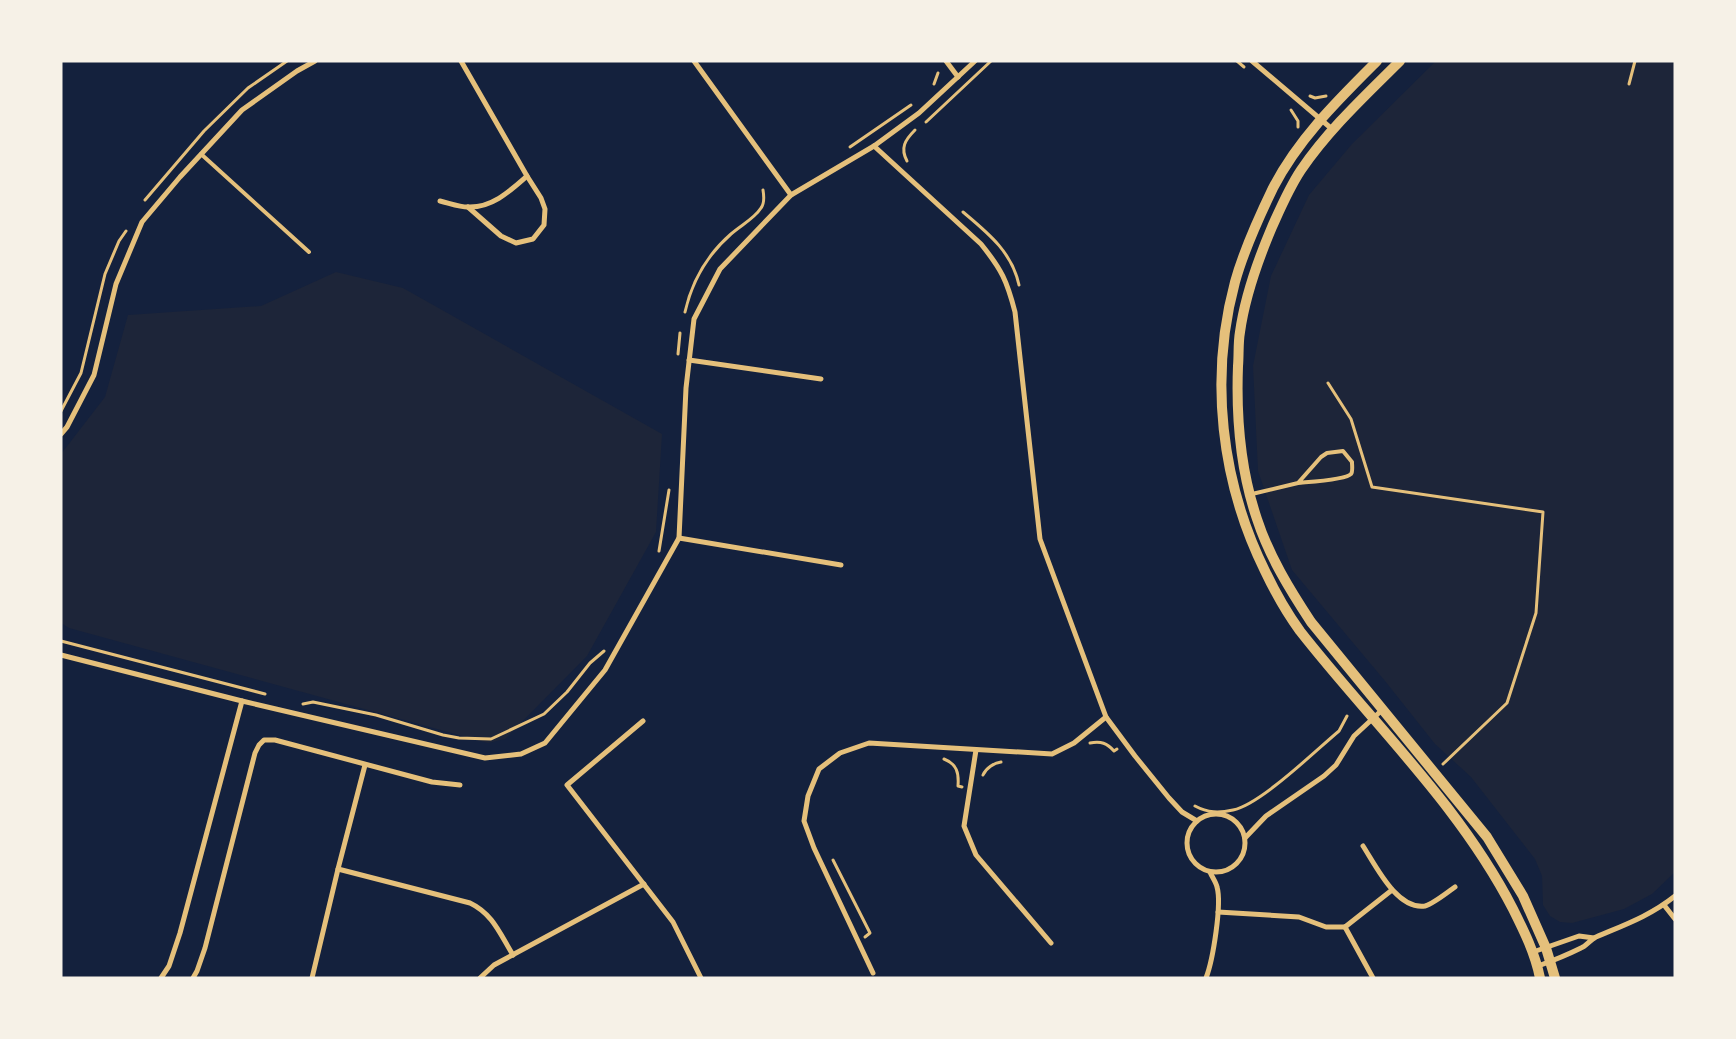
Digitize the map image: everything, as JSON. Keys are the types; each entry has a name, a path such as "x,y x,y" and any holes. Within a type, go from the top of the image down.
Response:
{"main road":[{"path":"1377,61 1320,119 1305,138 1274,187 1243,257 1235,280 1224,339 1222,395 1225,443 1242,517 1250,539 1273,587 1298,628 1468,834 1504,892 1533,952 1540,978"},
{"path":"1400,61 1332,129 1300,171 1286,195 1257,264 1240,332 1237,404 1239,438 1249,494 1265,540 1280,573 1311,622 1487,836 1523,896 1546,948 1555,978"}],"street":[{"path":"61,434 67,427 94,375 116,284 142,222 242,110 297,71 315,61"},
{"path":"461,61 541,198 545,209 544,225 533,239 516,243 500,236 468,208"},
{"path":"694,61 791,195"},
{"path":"946,61 958,77"},
{"path":"61,655 242,701 485,758 521,754 545,743 605,670 679,538 686,388 694,320 720,269 791,195 874,146 919,113 975,61"},
{"path":"1252,61 1332,129"},
{"path":"874,146 981,244 996,263 1007,283 1015,312 1040,539 1106,717 1169,798 1182,812 1197,821"},
{"path":"440,201 468,208 492,203 527,176"},
{"path":"689,360 821,380"},
{"path":"679,538 841,565"},
{"path":"161,978 169,966 180,934 242,701"},
{"path":"1245,838 1266,816 1324,776 1336,765 1354,736 1382,710"},
{"path":"873,973 814,848 804,821 808,796 819,769 840,753 869,744 1052,754 1074,742 1106,717"},
{"path":"643,721 567,786 673,922 701,978"},
{"path":"192,978 197,971 205,948 255,753 264,740 276,740 432,782 460,785"},
{"path":"976,750 964,826 976,855 1051,943"},
{"path":"312,978 365,765"},
{"path":"1213,814 1230,817 1237,823 1245,838 1245,848 1242,857 1236,865 1229,870 1219,873 1201,869 1194,863 1189,855 1187,837 1197,821 1204,816 1213,814"},
{"path":"1363,846 1392,890 1413,905 1426,906 1455,887"},
{"path":"338,869 476,906 482,909 491,919 513,955"},
{"path":"1206,978 1210,967 1218,912 1218,888 1210,872"},
{"path":"480,978 494,965 644,884"},
{"path":"1218,912 1299,917 1326,927 1345,926 1392,890"},
{"path":"1538,966 1583,947 1594,938 1615,930 1664,905 1675,896"},
{"path":"1664,905 1675,919"},
{"path":"1345,926 1373,978"},
{"path":"1533,952 1579,936 1594,938"}],"lane":[{"path":"201,154 309,252"},
{"path":"1249,494 1298,483 1331,480 1349,476 1352,473 1352,462 1342,451 1327,453 1298,483"}],"path":[{"path":"909,165 903,154 904,142 913,131 933,117 991,61"},
{"path":"1629,84 1635,61"},
{"path":"928,91 935,84 938,73"},
{"path":"843,152 914,102"},
{"path":"683,319 692,287 702,267 731,234 763,207 763,190"},
{"path":"957,206 1004,249 1017,277 1020,293"},
{"path":"678,360 681,326"},
{"path":"1328,383 1352,419 1372,487 1544,512 1536,613 1507,703 1442,765"},
{"path":"657,556 669,502 670,483"},
{"path":"61,640 274,697"},
{"path":"302,704 313,702 376,715 459,738 491,739 544,714 567,692 590,663 608,648"},
{"path":"1188,803 1207,812 1234,810 1253,801 1339,731 1347,716"},
{"path":"1086,743 1103,742 1114,751 1125,743"},
{"path":"938,756 955,765 958,772 958,786 969,788"},
{"path":"982,778 985,771 992,766 999,762 1007,762"},
{"path":"830,856 870,934 858,941"}],"shaded area":[{"path":"1436,61 1675,61 1675,872 1652,894 1624,909 1572,923 1560,922 1550,916 1543,905 1542,876 1535,859 1471,777 1435,744 1292,570 1258,471 1253,366 1271,276 1309,195 1352,144"},
{"path":"336,272 403,288 662,434 656,532 587,656 505,739 488,743 69,628 61,623 61,454 105,397 128,315 261,306"}]}
